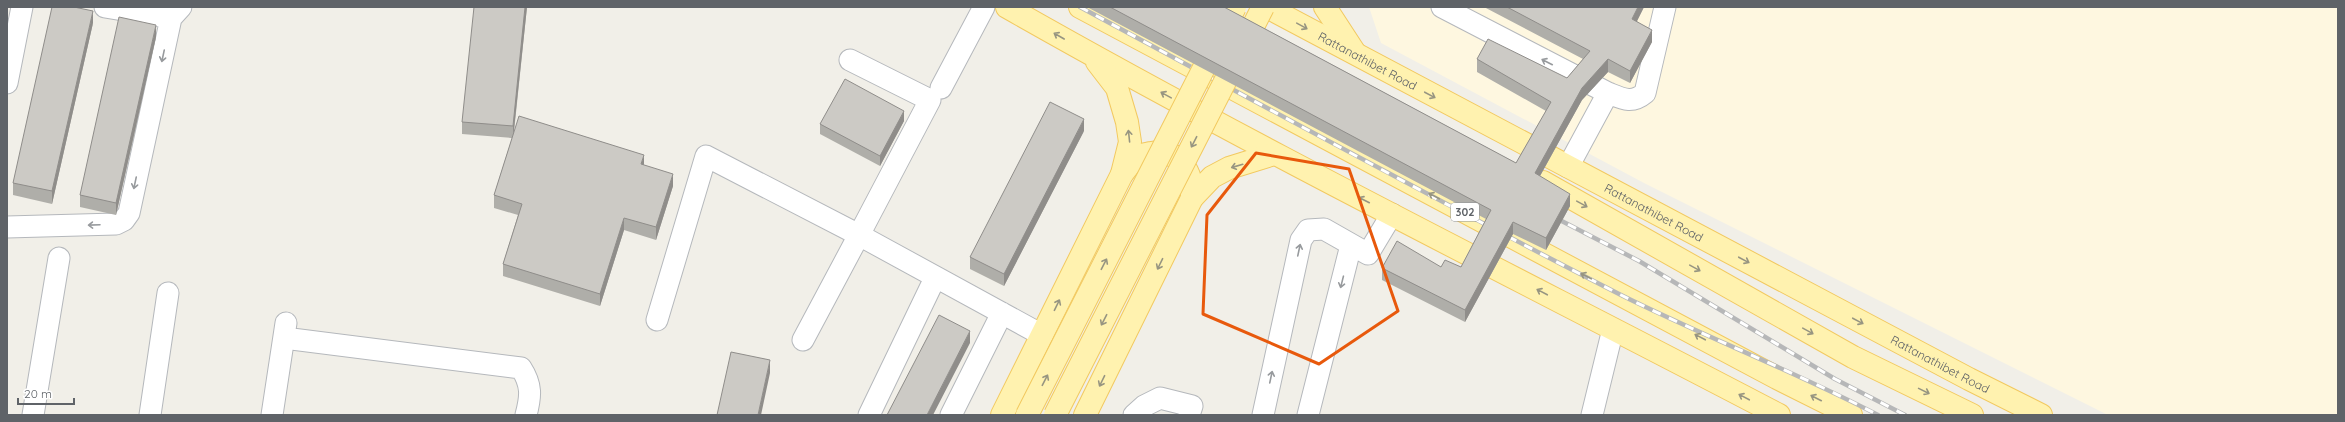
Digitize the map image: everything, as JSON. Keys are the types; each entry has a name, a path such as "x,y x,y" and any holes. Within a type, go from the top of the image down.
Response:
{"main road":[{"path":"1007,7 1093,56 1274,154 1779,415"},
{"name":"302","path":"1080,7 1777,378 1851,415"},
{"path":"1214,7 1270,37"},
{"path":"1028,415 1235,7"},
{"path":"1055,415 1263,7"},
{"name":"Rattanathibet Road","path":"1267,7 1969,379 2041,415"},
{"path":"1325,7 1359,57"},
{"path":"1002,415 1122,174 1130,142 1127,122 1117,88 1093,56"},
{"path":"1122,174 1139,155 1160,152 1175,156 1188,169 1193,184 1192,198"},
{"path":"1085,415 1192,198 1212,177 1229,168 1274,154"},
{"path":"1524,171 1853,357 1972,415"},
{"path":"1969,379 2015,415"}],"street":[{"path":"7,81 22,7"},
{"path":"7,227 116,224 124,220 129,213 176,12 104,7"},
{"path":"941,88 984,7"},
{"path":"1442,7 1584,76 1608,93 1627,101 1638,99 1645,93 1665,7"},
{"path":"803,340 930,100 850,60"},
{"path":"1568,167 1608,93"},
{"path":"657,320 706,156 859,235 935,278 1002,312 1042,335"},
{"path":"1263,415 1302,240 1308,230 1324,229 1368,254 1392,214"},
{"path":"1308,415 1351,244"},
{"path":"33,415 59,258"},
{"path":"869,415 935,278"},
{"path":"150,415 168,293"},
{"path":"951,415 1002,312"},
{"path":"1592,415 1613,328"},
{"path":"272,415 285,330 521,368 529,380 530,399 526,415"},
{"path":"1134,415 1144,406 1160,398 1192,406 1189,415"}],"highlighted area":[{"path":"1256,153 1349,169 1398,311 1319,364 1203,314 1207,215"}],"shaded area":[{"path":"1369,7 2338,7 2338,415 2108,415 1644,183 1381,43"}],"building":[{"path":"52,7 74,7 93,11 52,191 13,183"},
{"path":"474,7 525,7 513,126 462,122"},
{"path":"1110,7 1224,7 1516,163 1551,102 1477,59 1488,39 1567,78 1590,51 1507,7 1638,7 1632,19 1652,30 1630,71 1608,59 1582,88 1535,173 1570,194 1546,238 1513,222 1465,310 1382,268 1397,241 1441,267 1445,260 1461,267 1491,210"},
{"path":"119,17 156,25 116,203 80,195"},
{"path":"845,79 904,111 880,156 820,124"},
{"path":"1050,102 1084,119 1004,274 970,257"},
{"path":"519,116 644,155 641,164 673,174 656,227 624,218 600,294 503,264 522,204 494,195"},
{"path":"939,315 970,331 927,415 887,415"},
{"path":"731,352 770,360 758,415 717,415"}],"railway":[{"path":"1080,7 1417,189 1621,295 1878,415"},
{"path":"1552,216 1639,261 1835,379 1905,415"}]}
